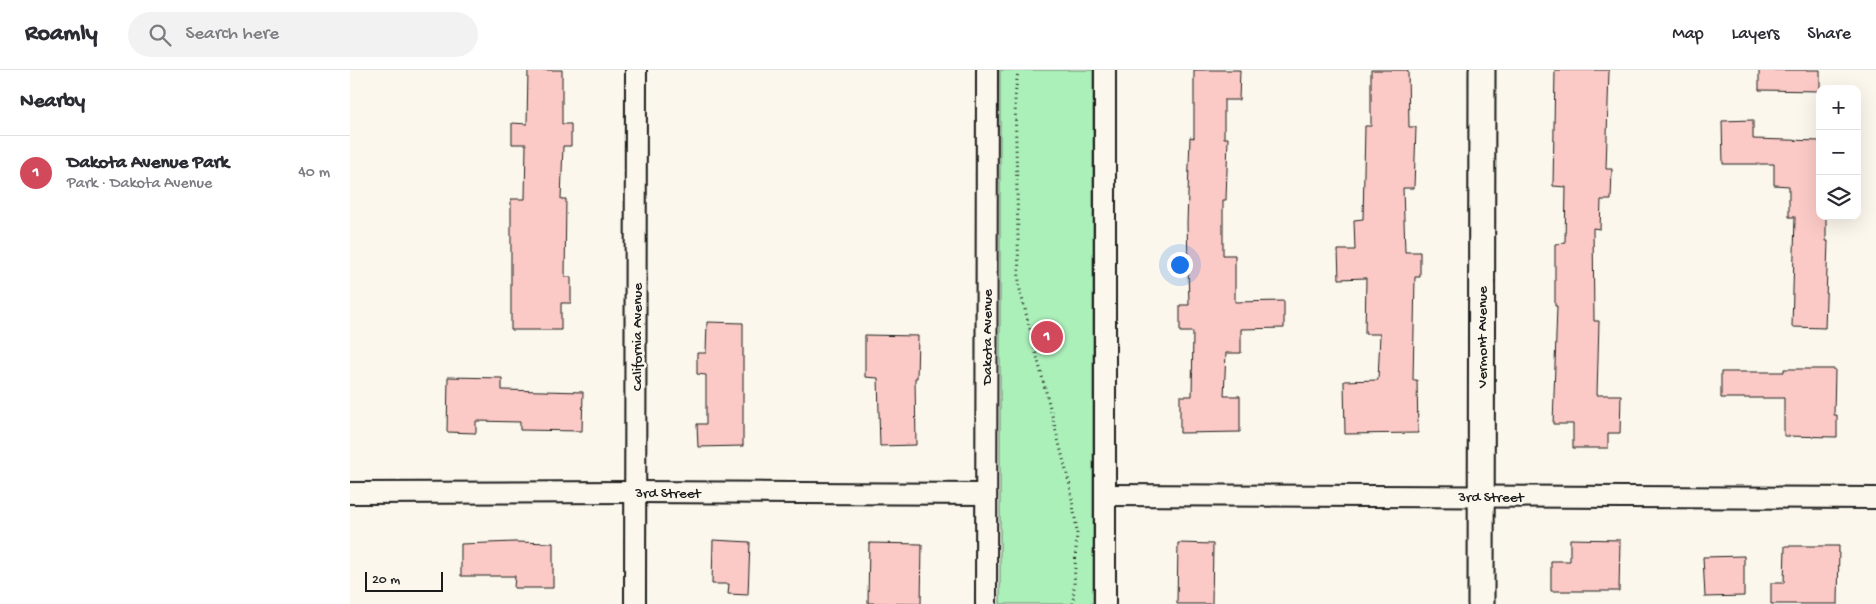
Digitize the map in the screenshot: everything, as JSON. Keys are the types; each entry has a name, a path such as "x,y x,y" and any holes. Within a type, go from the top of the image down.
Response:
{"street":[{"name":"California Avenue","path":"635,604 636,70"},
{"name":"Dakota Avenue","path":"986,604 987,70"},
{"path":"1105,70 1105,604"},
{"name":"Vermont Avenue","path":"1481,604 1482,70"},
{"name":"3rd Street","path":"350,493 986,494"},
{"name":"3rd Street","path":"1105,495 1876,498"}],"path":[{"path":"1018,70 1016,97 1019,286 1070,486 1077,532 1073,604"}],"green space":[{"path":"1000,70 1093,70 1093,604 1000,604"}],"building":[{"path":"528,70 562,70 562,124 571,124 571,146 563,146 561,199 566,199 565,277 571,277 571,303 561,303 561,330 511,330 511,199 525,199 526,144 512,144 512,123 527,124"},
{"path":"1194,70 1240,70 1239,100 1224,100 1224,138 1228,138 1226,200 1223,200 1223,255 1235,255 1235,302 1284,301 1284,328 1241,329 1241,353 1226,353 1224,396 1240,396 1240,432 1180,433 1180,396 1192,396 1193,332 1180,332 1180,305 1189,305 1187,223 1190,137 1194,138"},
{"path":"1371,70 1408,70 1409,127 1416,127 1414,188 1403,188 1405,252 1420,252 1420,277 1415,277 1413,380 1417,380 1418,433 1345,434 1344,381 1378,380 1380,334 1365,334 1366,278 1339,279 1338,250 1355,250 1354,220 1363,219 1365,126 1371,126"},
{"path":"1555,70 1609,70 1606,169 1612,169 1611,200 1601,200 1600,229 1593,228 1594,321 1599,321 1597,395 1621,395 1620,433 1608,433 1608,448 1573,448 1573,424 1553,424 1557,306 1555,306 1555,244 1565,243 1566,187 1553,186"},
{"path":"1759,70 1820,70 1820,85 1816,85 1816,91 1759,90"},
{"path":"1753,120 1753,139 1816,141 1816,220 1826,220 1826,241 1828,241 1825,328 1792,327 1795,217 1789,217 1789,186 1774,185 1774,164 1723,164 1722,121"},
{"path":"707,322 743,323 743,446 698,447 697,424 706,424 706,375 697,374 697,353 706,353"},
{"path":"865,335 918,336 917,378 915,378 916,445 880,446 878,378 865,377"},
{"path":"1784,369 1835,369 1834,415 1837,415 1837,437 1784,436 1784,398 1721,398 1721,372 1784,372"},
{"path":"448,377 502,378 502,390 583,392 582,431 520,430 520,422 476,421 476,433 447,432"},
{"path":"1570,539 1620,540 1619,591 1551,591 1551,561 1570,561"},
{"path":"713,540 750,542 748,595 728,594 729,584 712,584"},
{"path":"553,543 553,588 514,588 515,576 461,576 461,544"},
{"path":"869,543 922,544 921,604 868,603"},
{"path":"1178,543 1213,544 1212,604 1177,604"},
{"path":"1785,546 1839,546 1838,604 1771,604 1771,583 1784,583"},
{"path":"1744,556 1744,596 1705,597 1703,557"}],"place":[{"name":"Dakota Avenue Park","path":"1047,337"}]}
